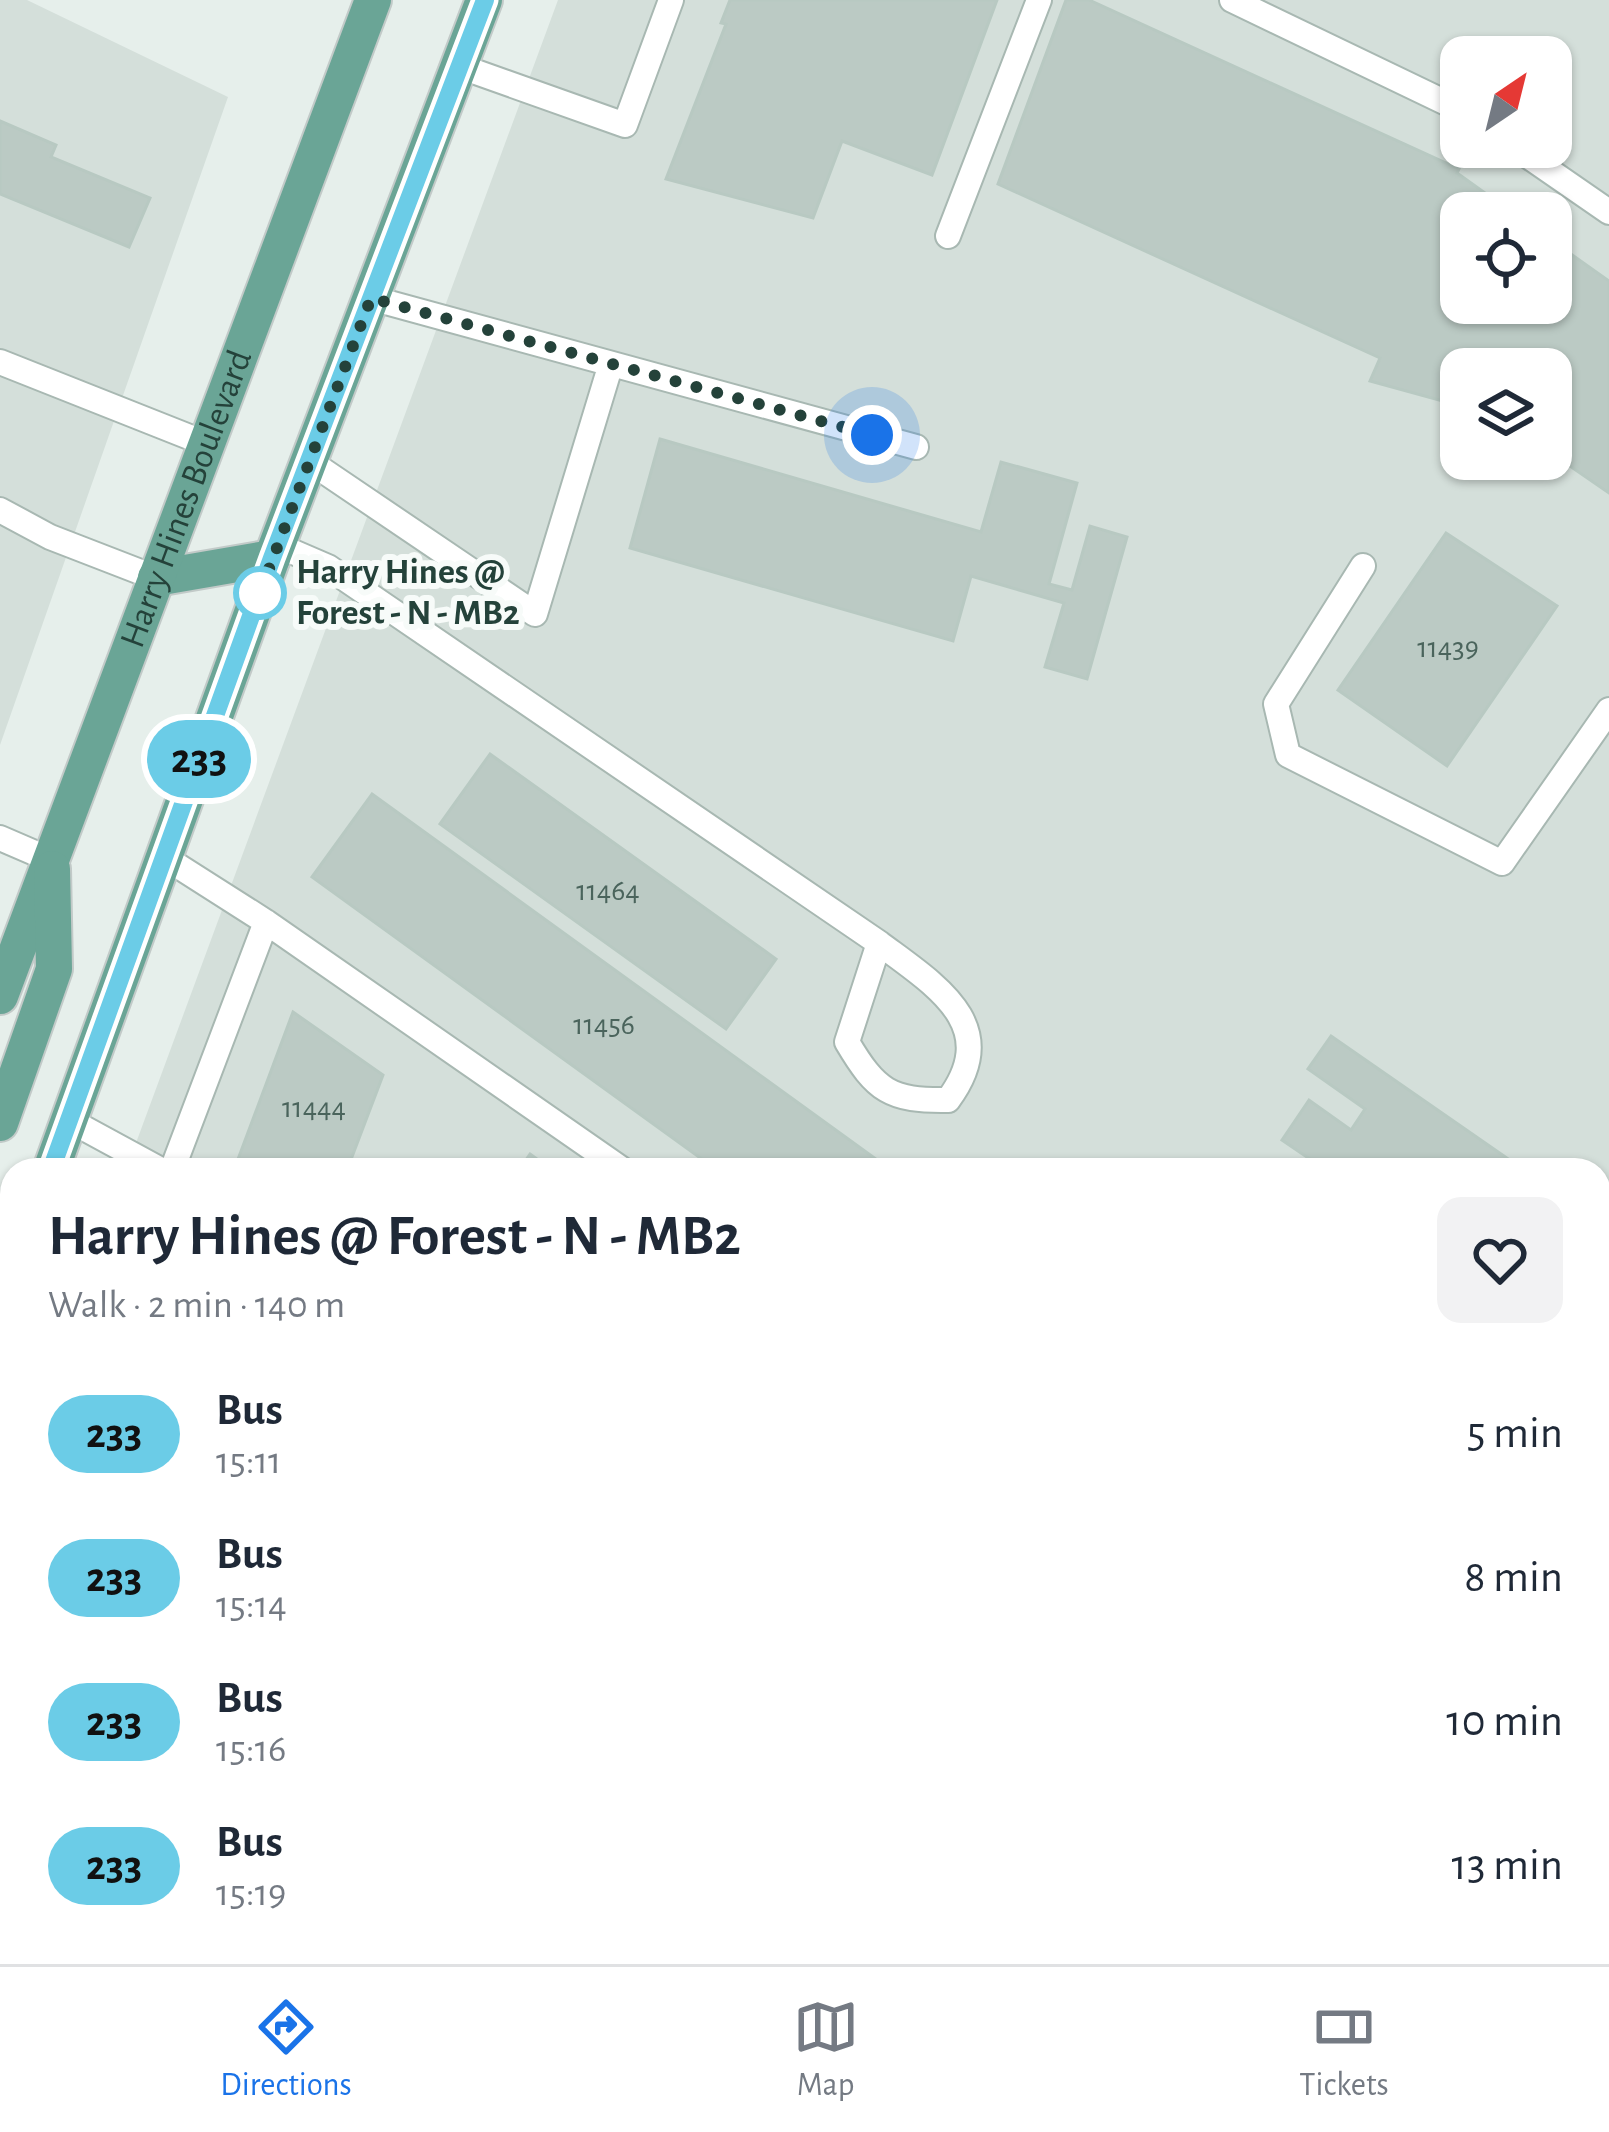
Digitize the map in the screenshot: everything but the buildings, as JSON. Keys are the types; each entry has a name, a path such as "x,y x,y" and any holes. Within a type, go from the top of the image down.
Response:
{"main road":[{"path":"55,1158 274,552 484,0"},
{"name":"Harry Hines Boulevard","path":"4,973 207,445 364,3"},
{"path":"156,578 274,552"},
{"path":"0,1123 54,969 51,860"}],"lane":[{"path":"459,67 625,125 671,0"},
{"path":"948,236 1039,0"},
{"path":"1232,0 1440,100"},
{"path":"1545,168 1609,212"},
{"path":"371,298 916,447"},
{"path":"0,362 207,445"},
{"path":"309,461 536,614 610,367"},
{"path":"0,510 50,537 156,578"},
{"path":"274,552 328,567 879,943 947,994 966,1026 968,1073 947,1100 909,1101 872,1083 848,1042 879,943"},
{"path":"1363,566 1276,704 1288,755 1502,863 1609,710"},
{"path":"0,838 51,860"},
{"path":"164,857 266,922 606,1158"},
{"path":"177,1158 266,922"},
{"path":"69,1120 139,1158"}],"shaded area":[{"path":"0,0 27,0 228,97 0,745"},
{"path":"558,0 1609,0 1609,1158 130,1158"}],"bus line":[{"name":"233","path":"55,1158 272,558 485,0"}],"place":[{"name":"Harry Hines @ Forest - N - MB2","path":"260,593"}],"route":[{"path":"260,593 257,601 371,298 872,435"}]}
